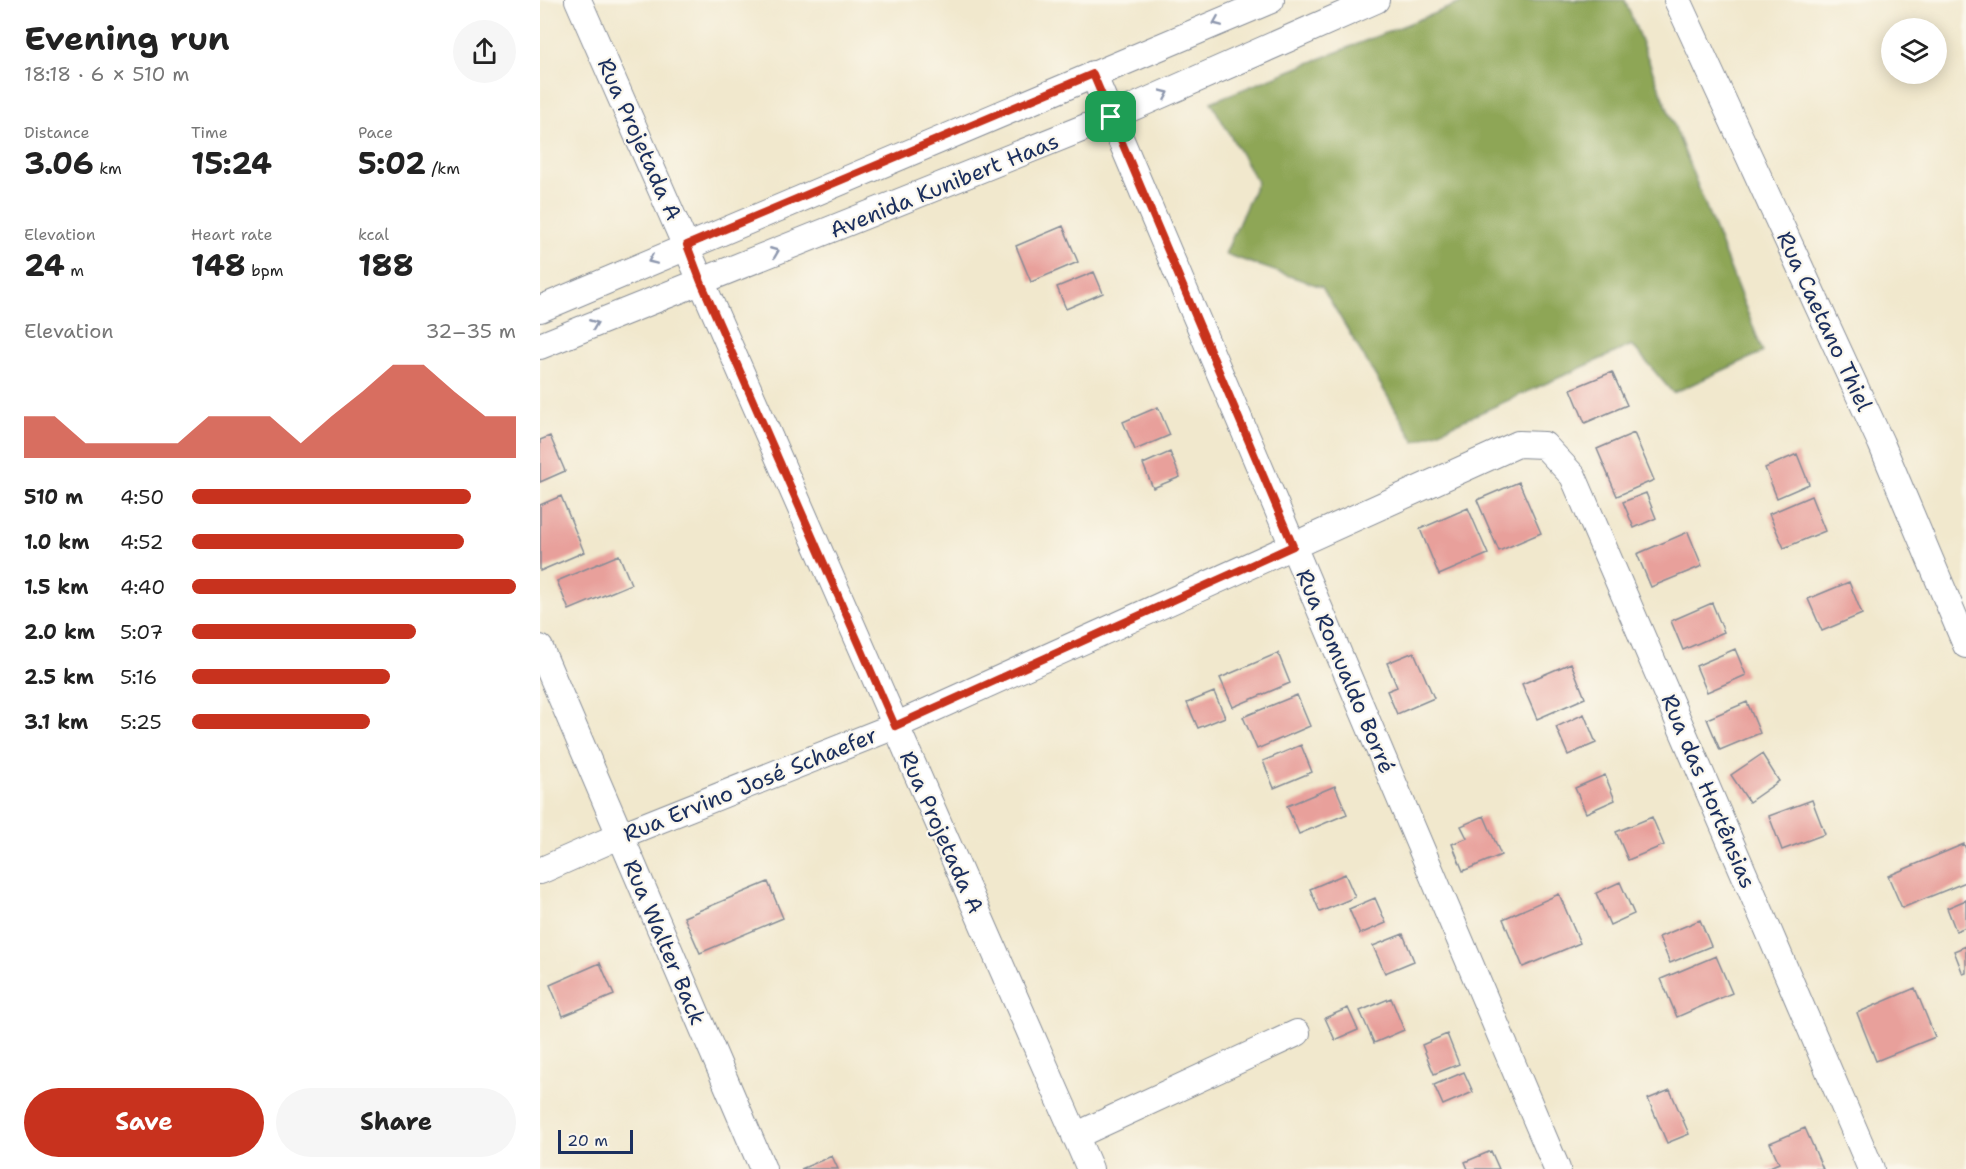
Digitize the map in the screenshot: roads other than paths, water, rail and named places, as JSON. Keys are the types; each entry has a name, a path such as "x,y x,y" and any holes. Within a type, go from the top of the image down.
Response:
{"street":[{"name":"Rua Projetada A","path":"578,0 1090,1169"},
{"name":"Avenida Kunibert Haas","path":"540,309 1271,0"},
{"name":"Avenida Kunibert Haas","path":"542,340 701,282 1111,117 1376,0"},
{"name":"Rua Caetano Thiel","path":"1677,0 1881,443 1966,645"},
{"name":"Rua Romualdo Borré","path":"1093,74 1557,1169"},
{"name":"Rua Ervino José Schaefer","path":"540,871 619,836 895,726 1518,444"},
{"name":"Rua das Hortênsias","path":"1518,444 1544,445 1573,476 1871,1169"},
{"name":"Rua Walter Back","path":"540,648 762,1169"},
{"path":"1075,1136 1297,1034"}]}
